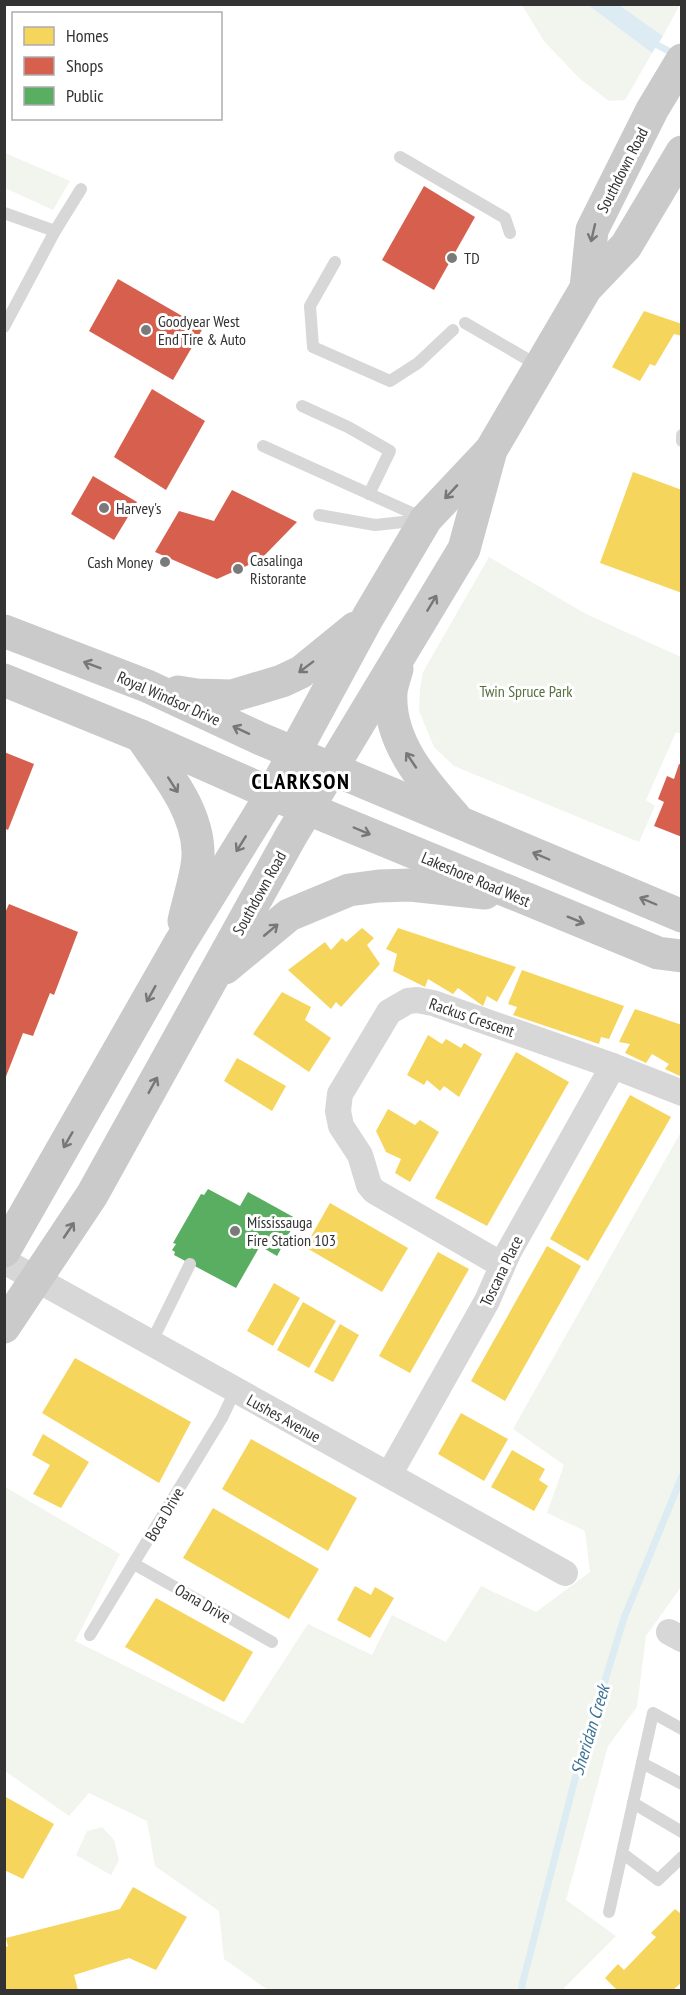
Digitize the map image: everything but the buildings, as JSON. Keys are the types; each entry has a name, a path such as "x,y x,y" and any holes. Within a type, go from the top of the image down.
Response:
{"main road":[{"name":"Southdown Road","path":"586,288 592,230 652,110 681,60"},
{"name":"Southdown Road","path":"4,1251 180,943 272,794 368,617 426,519 491,450 586,288 626,246 679,162"},
{"name":"Southdown Road","path":"4,1327 92,1195 308,809 464,549 491,450"},
{"path":"147,686 197,695 232,696 282,681 301,672 368,617"},
{"name":"Royal Windsor Drive","path":"4,631 147,686 332,769"},
{"path":"402,653 391,692 394,720 404,750 428,786 460,822"},
{"path":"4,680 141,736 272,794"},
{"path":"141,736 186,806 195,827 198,854 180,943"},
{"path":"332,769 681,916"},
{"name":"Lakeshore Road West","path":"272,794 658,953 681,956"},
{"path":"210,981 289,915 349,890 410,885 522,898"}],"street":[{"name":"Rackus Crescent","path":"502,1265 374,1191 369,1185 360,1155 341,1126 338,1111 340,1094 389,1012 401,1004 417,1000 433,1003 613,1066 681,1093"},
{"name":"Toscana Place","path":"389,1475 487,1301 502,1265 613,1066"},
{"name":"Lushes Avenue","path":"4,1261 565,1573"}],"lane":[{"path":"400,157 505,218 510,233"},
{"path":"4,327 81,189"},
{"path":"4,213 56,231"},
{"path":"335,262 310,306 314,347 390,381 418,363 453,330"},
{"path":"465,323 540,366"},
{"path":"302,406 348,427 390,451 369,494"},
{"path":"681,435 681,441"},
{"path":"263,446 426,519"},
{"path":"319,515 375,525 426,519"},
{"path":"151,1343 190,1264"},
{"name":"Boca Drive","path":"90,1635 222,1418 235,1391"},
{"name":"Oana Drive","path":"134,1564 272,1642"},
{"path":"609,1912 653,1713 681,1729"},
{"path":"642,1763 681,1784"},
{"path":"633,1803 681,1832"},
{"path":"622,1853 658,1880 681,1857"}],"green space":[{"path":"680,4 663,36 619,5"},
{"path":"522,5 588,5 652,53 625,100 609,101 579,78 544,41"},
{"path":"5,153 70,181 53,210 5,188"},
{"name":"Twin Spruce Park","path":"489,557 586,614 681,657 681,734 676,732 646,800 655,806 639,842 454,766 434,747 419,711 423,672"},
{"path":"681,1132 681,1587 646,1636 637,1707 608,1746 566,1900 616,1936 564,1988 566,1990 268,1990 224,1959 219,1911 155,1866 147,1821 89,1793 69,1816 5,1771 5,1487 120,1554 75,1641 243,1724 308,1624 372,1655 392,1615 446,1642 481,1586 536,1612 590,1572 585,1531 547,1513 564,1465 513,1429"},
{"path":"102,1827 114,1840 119,1860 111,1875 76,1855 87,1831"}],"shaded area":[{"path":"588,5 619,5 663,36 652,53"}],"waterway":[{"name":"Sheridan Creek","path":"650,41 674,54"},
{"name":"Sheridan Creek","path":"522,1990 575,1779 624,1618 682,1476"}],"place":[{"name":"TD","path":"452,258"},
{"name":"Goodyear West End Tire & Auto","path":"146,330"},
{"name":"Harvey's","path":"104,508"},
{"name":"Cash Money","path":"165,562"},
{"name":"Casalinga Ristorante","path":"238,569"},
{"name":"Mississauga Fire Station 103","path":"235,1231"}],"district":[{"name":"CLARKSON","path":"301,781"}]}
